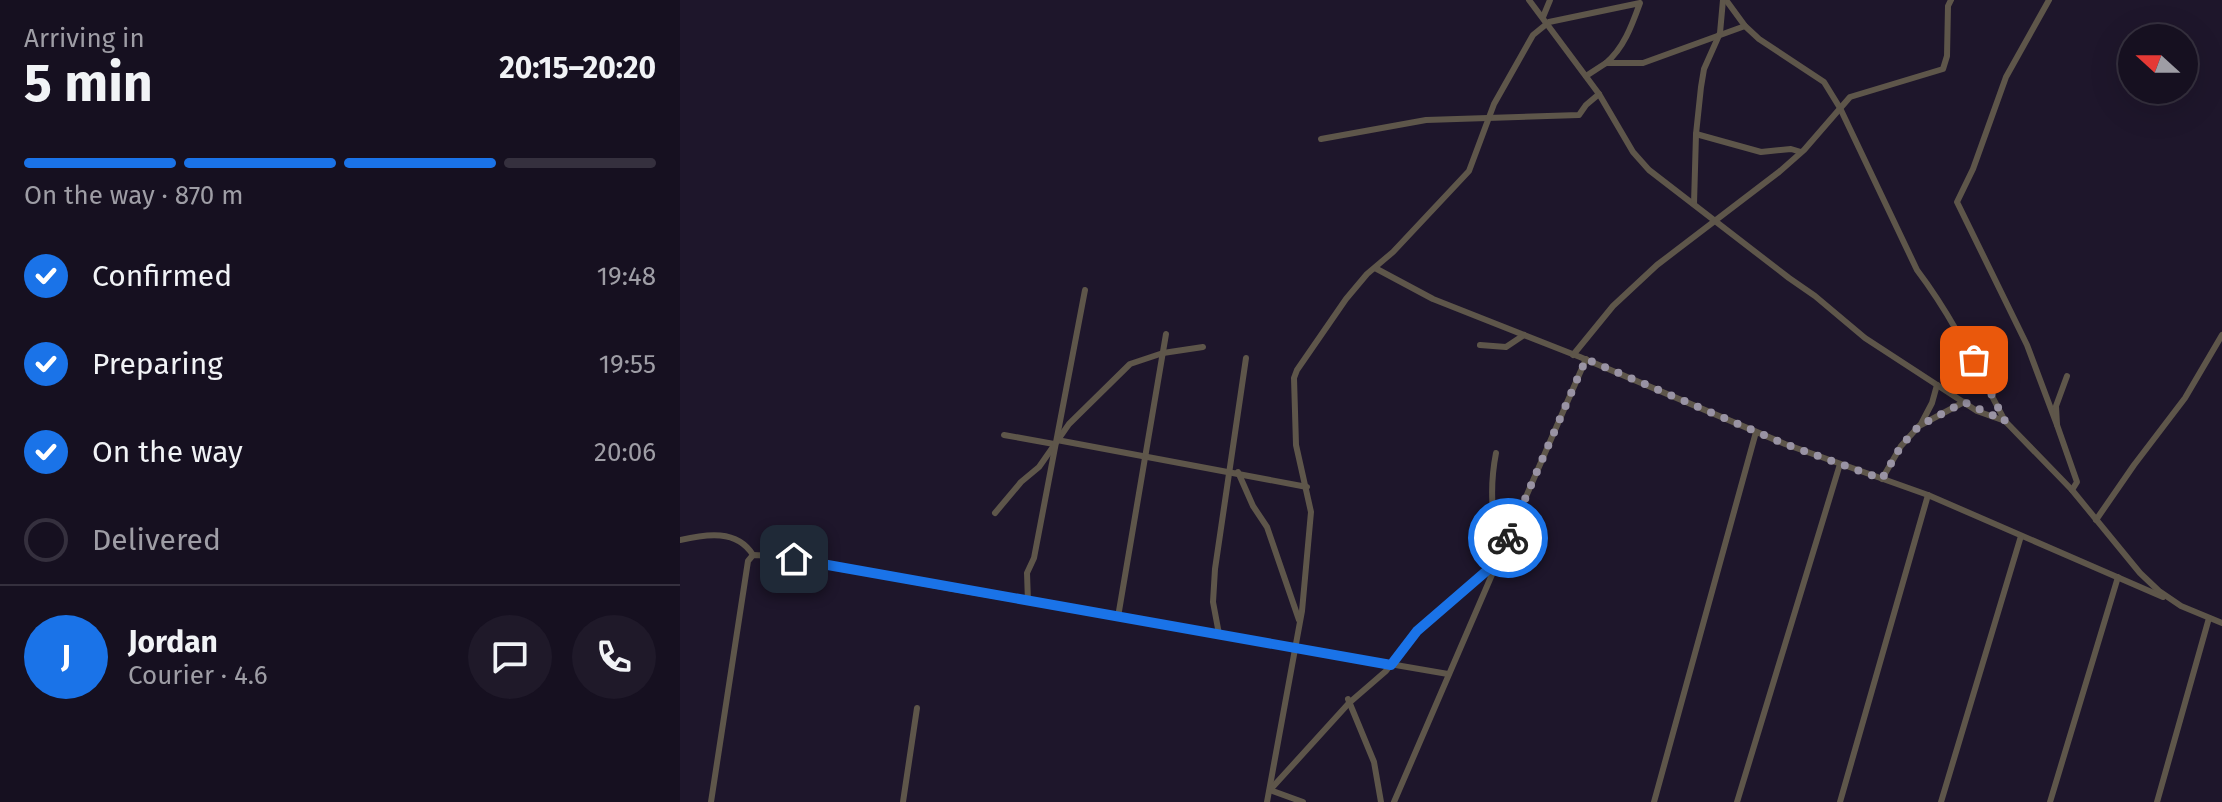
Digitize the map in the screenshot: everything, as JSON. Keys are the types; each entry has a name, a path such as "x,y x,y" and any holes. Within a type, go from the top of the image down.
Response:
{"street":[{"path":"1529,0 1599,94 1640,161 1713,220 1827,304 1865,338 1964,402 2005,421"},
{"path":"1267,802 1300,623 1311,512 1296,445 1295,374 1346,299 1469,171 1487,118 1528,41 1546,20 1550,0"},
{"path":"1725,0 1745,26 1824,82 1840,108 1911,257 1974,360 2005,421 2072,490 2140,573 2170,600"},
{"path":"1694,204 1696,134 1704,69 1720,33 1725,0"},
{"path":"1573,355 1602,317 1657,265 1779,172 1850,97 1943,69 1947,56 1948,6 1951,0"},
{"path":"2049,0 2006,77 1973,169 1957,202 2027,345 2077,482 2072,490"},
{"path":"1546,20 1640,3 1621,49 1586,76"},
{"path":"1606,63 1643,63 1745,26"},
{"path":"1321,139 1426,120 1579,115 1599,94"},
{"path":"1696,134 1761,152 1791,149 1801,152"},
{"path":"1375,268 1433,299 1586,359 1756,432 1928,495 2222,623"},
{"path":"1028,602 1027,573 1034,558 1085,290"},
{"path":"1118,617 1166,334"},
{"path":"1480,345 1506,347 1524,335"},
{"path":"2096,520 2185,398 2222,335"},
{"path":"995,513 1021,482 1039,467 1069,424 1130,364 1163,353 1203,347"},
{"path":"1219,634 1213,602 1215,569 1246,358"},
{"path":"1394,802 1586,359"},
{"path":"2057,425 2056,406 2067,376"},
{"path":"1882,479 1901,446 1919,426 1932,403 1937,385"},
{"path":"1919,426 1964,402"},
{"path":"1654,802 1756,432"},
{"path":"1004,435 1238,472 1307,487"},
{"path":"1496,453 1493,467 1494,529 1503,549"},
{"path":"1737,802 1840,464"},
{"path":"1238,472 1253,506 1267,527 1300,623"},
{"path":"1843,801 1928,495"},
{"path":"680,540 722,534 748,546 753,555"},
{"path":"1941,802 2021,536"},
{"path":"753,555 777,556 1448,674"},
{"path":"711,802 743,590 748,561 753,555"},
{"path":"1270,790 1349,701 1391,665 1417,631 1498,561"},
{"path":"2050,802 2118,577"},
{"path":"2157,802 2209,618"},
{"path":"1349,701 1374,762 1381,802"},
{"path":"903,802 917,708"},
{"path":"1270,790 1303,802"}],"way so far":[{"path":"1508,538 1586,359 1785,444 1882,479 1901,446 1919,426 1964,402 1977,411 2005,421 1974,360"}],"route":[{"path":"794,559 1391,665 1417,631 1498,561 1508,538"}]}
